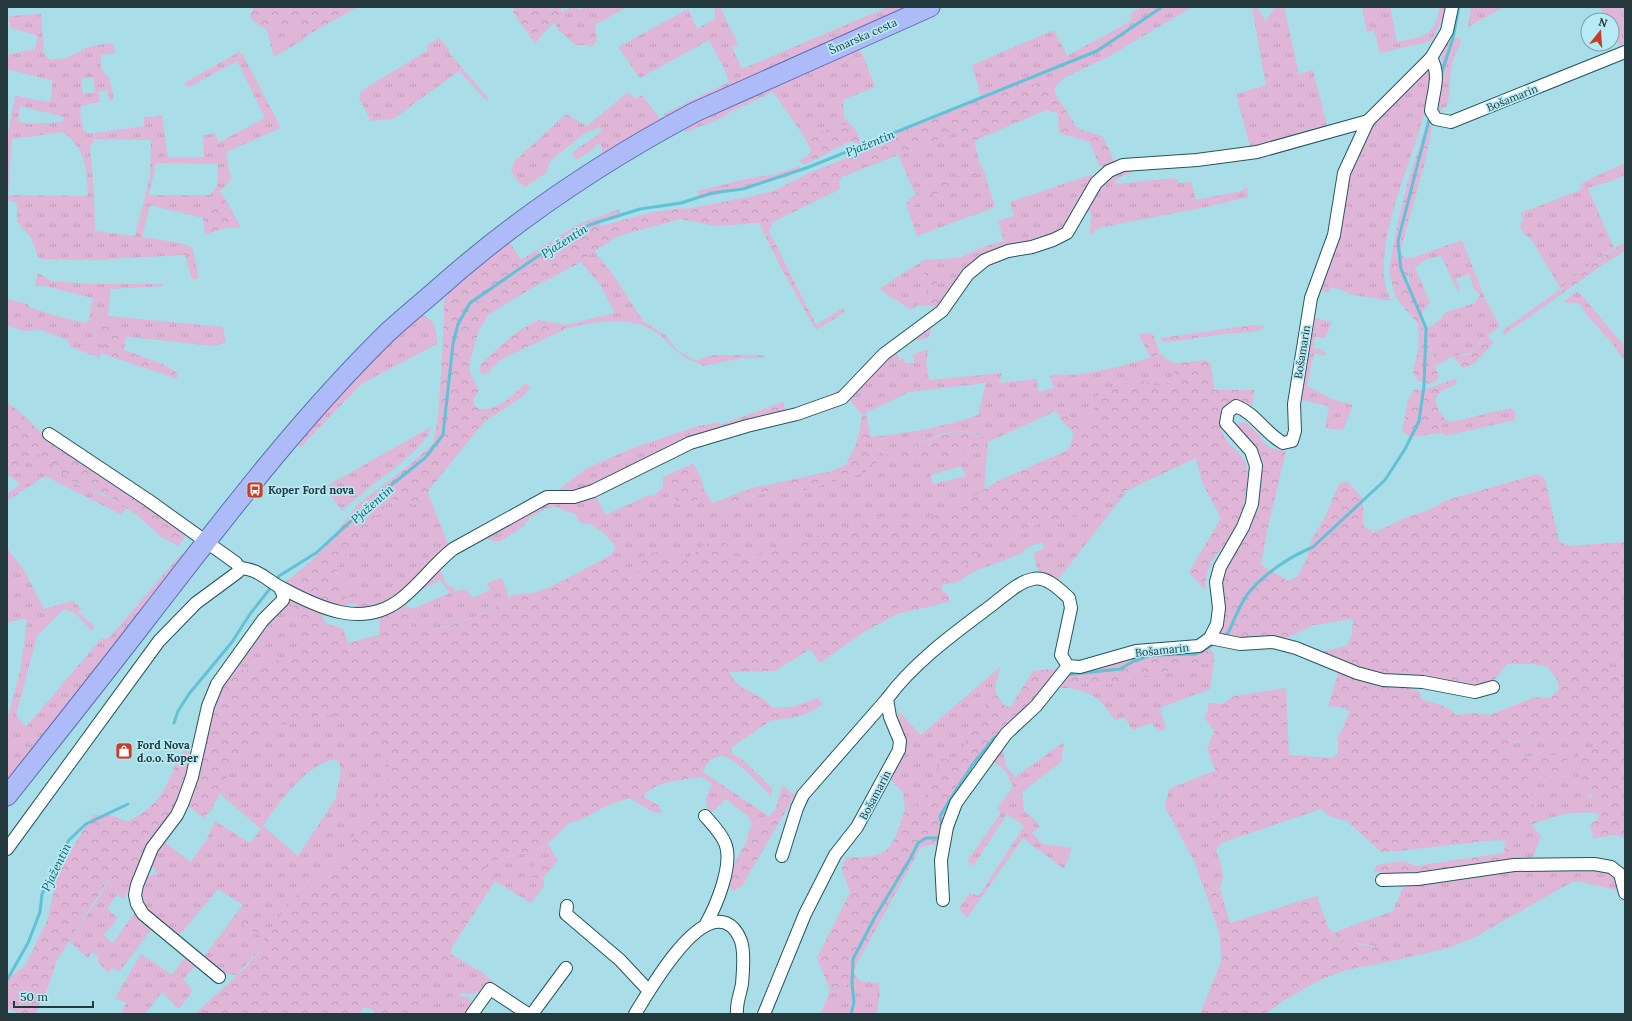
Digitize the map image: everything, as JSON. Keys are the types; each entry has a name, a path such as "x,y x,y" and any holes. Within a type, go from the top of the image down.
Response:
{"main road":[{"name":"Šmarska cesta","path":"7,796 102,677 206,542 320,404 389,332 456,273 539,208 650,138 695,112 930,7"}],"street":[{"name":"Bošamarin","path":"1068,666 1080,668 1136,651 1199,646 1210,638 1217,624 1219,608 1216,582 1220,567 1243,527 1252,504 1256,466 1251,451 1226,423 1228,412 1236,406 1246,409 1271,436 1283,443 1292,441 1295,431 1294,404 1311,298 1334,235 1344,172 1368,121 1431,58 1447,31 1452,7"},
{"name":"Bošamarin","path":"1431,58 1436,68 1437,75 1431,111 1436,119 1451,122 1625,52"},
{"path":"49,434 148,500 236,563 239,567 256,572 280,588 332,611 364,615 382,611 400,600 453,549 547,497 574,497 593,491 690,443 747,426 797,414 842,398 884,354 942,311 968,274 985,260 1008,251 1032,247 1053,240 1067,233 1096,183 1109,171 1123,165 1197,160 1257,152 1368,121"},
{"path":"7,849 159,641 196,603 238,572 239,567"},
{"path":"782,856 803,794 895,688 947,639 1016,586 1034,579 1049,581 1069,598 1071,608 1061,655 1068,666 1036,706 1006,734 956,803 947,827 941,860 943,900"},
{"path":"219,977 143,914 134,895 152,848 177,815 183,802 192,778 208,706 217,684 263,620 283,600 284,594 280,588"},
{"path":"1210,638 1240,644 1273,642 1296,648 1357,673 1383,680 1423,682 1475,692 1494,687"},
{"name":"Bošamarin","path":"764,1014 805,914 832,861 857,827 899,750 900,741 890,717 887,699"},
{"path":"705,816 726,844 728,858 715,906 706,924"},
{"path":"1382,880 1418,879 1514,865 1594,864 1611,867 1620,874 1625,893"},
{"path":"567,906 566,914 620,960 649,991"},
{"path":"635,1014 649,991 692,935 706,924 714,922 727,924 738,934 741,942 742,984 736,1004 737,1014"},
{"path":"532,1014 566,968"},
{"path":"472,1014 490,989 528,1014"}],"green space":[{"path":"254,7 358,7 309,34 298,30 280,28 267,30 253,21 250,15"},
{"path":"514,7 547,7 549,9 561,7 561,16 559,20 544,32 535,44 513,12"},
{"path":"572,7 576,7 578,10 584,7 627,7 595,25 597,40 592,47 586,45 576,45 557,29 556,24 560,19 562,12"},
{"path":"714,7 720,7 738,44 732,47 742,69 888,7 915,7 669,120 664,114 729,82 724,68 709,40 640,78 618,47 688,9 697,29 716,18"},
{"path":"1142,7 1192,7 1108,57 1066,77 1055,86 1055,90 1025,83 998,89 981,97 972,65 1054,30 1067,56 1131,21 1132,12"},
{"path":"1252,7 1257,7 1265,21 1274,10 1272,7 1284,7 1299,74 1313,70 1328,129 1251,150 1236,94 1266,85"},
{"path":"1362,7 1390,7 1397,42 1426,34 1435,25 1440,7 1446,7 1441,22 1431,41 1380,53 1374,30 1367,32"},
{"path":"1471,7 1504,7 1468,27"},
{"path":"1600,7 1625,7 1625,48 1622,50 1620,46 1620,12 1603,12"},
{"path":"41,14 44,53 49,60 66,58 91,46 112,43 115,53 101,55 101,68 109,77 114,99 109,101 107,90 98,92 100,102 81,106 80,115 84,131 90,134 144,126 144,117 162,116 168,158 204,157 203,135 215,134 219,142 265,118 237,61 189,87 183,84 239,52 243,55 281,128 226,152 231,180 216,195 203,218 150,205 142,237 180,243 192,247 199,278 194,280 192,279 185,255 89,260 39,259 31,238 17,221 17,204 13,201 7,200 7,138 15,96 50,102 53,81 7,69 7,55 35,49 38,36 10,27 9,16","holes":["93,77 95,92 83,94 81,79","20,106 64,117 63,122 29,124 18,121","63,132 76,145 84,160 88,196 8,195 12,139","94,139 151,140 150,177 135,236 95,231 94,192 90,148","156,163 218,164 217,186 210,195 149,195"]},
{"path":"280,28 298,30 309,34 303,40 274,57 267,30"},
{"path":"1459,37 1461,44 1453,59 1447,106 1437,112 1434,108 1444,44"},
{"path":"439,38 448,48 450,54 488,98 487,101 459,71 393,119 371,121 359,98 361,91 428,50 426,46"},
{"path":"854,48 861,51 875,87 843,100 844,117 850,124 803,135 773,92 730,112 724,117 686,132 684,127"},
{"path":"1428,67 1430,79 1424,116 1401,184 1387,237 1384,262 1385,284 1392,301 1348,294 1348,292 1331,287 1328,292 1318,289 1343,186 1365,131"},
{"path":"1025,83 1055,90 1055,94 1078,129 1102,136 1110,151 1114,163 1100,167 1090,142 1059,133 1058,113 1046,110 974,141 967,134 956,132 842,177 839,182 840,189 773,222 769,231 816,325 843,308 845,312 816,330 780,266 759,223 716,226 681,219 618,236 581,262 534,287 489,314 479,330 469,364 470,372 479,390 473,400 475,407 489,409 496,407 503,403 526,383 530,389 522,397 484,422 428,491 429,496 413,505 388,497 384,510 368,521 362,548 345,555 340,562 336,573 349,591 346,599 349,604 345,609 330,606 304,597 290,588 286,582 311,561 330,542 356,506 408,466 433,444 438,419 444,303 448,290 508,240 521,260 577,225 620,209 620,213 597,222 601,226 649,213 682,208 687,209 773,191 807,174 864,151 864,146 940,116 998,89"},
{"path":"628,92 636,99 642,95 663,123 601,158 602,148 601,145 597,144 591,151 576,160 572,153 600,132 602,130 599,127 585,133 550,161 547,172 525,187 516,179 511,171 515,161 566,114 587,126"},
{"path":"1430,122 1433,122 1425,162 1400,252 1404,258 1412,258 1407,279 1417,303 1424,331 1430,336 1432,356 1439,379 1429,384 1418,381 1413,373 1419,345 1418,324 1395,296 1389,270 1397,226 1408,181 1426,126"},
{"path":"850,124 855,129 862,143 859,144 851,141 815,160 803,164 799,160 807,157 811,149 803,135"},
{"path":"956,132 967,134 974,141 980,165 984,171 995,207 917,236 908,210 921,200 978,173 975,168 915,194 898,155"},
{"path":"1625,163 1625,175 1588,188 1614,248 1578,273 1561,289 1531,239 1523,233 1520,227 1523,220 1521,213 1581,190 1580,185 1584,182"},
{"path":"799,166 800,171 786,177 713,195 699,196 697,191 751,178 776,174"},
{"path":"1147,167 1120,177 1116,180 1116,184 1174,178 1180,183 1191,182 1196,200 1241,191 1247,187 1248,197 1206,207 1098,228 1090,235 1091,211 1085,210 1101,182 1120,169"},
{"path":"975,168 979,174 921,200 908,210 906,204 915,194"},
{"path":"1093,174 1087,192 1065,229 1054,236 1007,249 941,304 935,295 936,285 931,273 923,270 926,293 918,305 911,310 879,289 924,260 959,258 983,247 1004,241 998,221 1014,216 1010,202"},
{"path":"221,192 241,227 221,229 205,235 203,218 216,195"},
{"path":"1462,240 1484,296 1500,327 1480,340 1477,349 1470,353 1453,356 1436,366 1429,338 1424,331 1441,319 1444,313 1475,303 1480,295 1473,287 1469,274 1456,279 1460,291 1458,292 1441,256 1427,259 1415,267 1430,303 1424,309 1421,319 1409,282 1410,267 1412,258"},
{"path":"1625,242 1625,251 1602,265 1504,335 1502,331 1561,289 1578,273"},
{"path":"594,251 614,276 643,321 665,335 676,349 690,358 697,360 714,355 763,355 765,358 742,358 703,366 702,364 682,356 657,333 648,327 637,324 612,321 576,326 566,329 565,325 615,313 601,286 581,262"},
{"path":"928,267 931,273 936,273 940,278 936,285 935,295 941,304 937,307 918,305 926,293 923,270"},
{"path":"38,273 51,281 90,284 163,284 163,286 110,289 108,316 223,327 226,342 214,346 119,336 103,323 94,333 100,337 102,347 100,358 71,347 67,340 41,330 24,331 9,326 7,329 7,299 28,304 29,307 59,317 86,323 89,320 93,298 45,286 35,286"},
{"path":"1578,291 1625,347 1625,362 1612,343 1589,318 1580,304 1563,302"},
{"path":"419,314 429,318 434,325 436,329 437,344 361,384 300,448 297,442 354,377"},
{"path":"1311,317 1332,322 1325,338 1315,337 1313,348 1322,350 1326,353 1325,356 1314,353 1307,386 1332,399 1353,405 1343,430 1325,428 1329,406 1293,398"},
{"path":"539,320 565,325 566,329 510,355 498,362 487,374 482,374 479,369 480,365 507,340 522,329"},
{"path":"934,321 928,338 911,341 896,347 899,360 904,358 905,363 915,363 912,355 929,349 926,362 929,380 1002,373 999,383 1037,379 1038,392 1054,388 1050,376 1053,375 1077,375 1131,363 1160,354 1171,362 1179,363 1167,384 1155,386 1136,381 1095,397 1091,400 1095,412 1089,420 1080,423 1070,417 1065,407 988,442 984,489 958,508 922,519 896,521 884,517 873,518 751,558 732,556 725,542 718,541 707,544 682,562 671,555 661,552 651,553 639,558 642,570 628,575 617,569 611,555 616,547 607,536 591,524 581,523 575,514 556,507 553,501 557,499 583,498 594,493 606,515 647,496 655,495 663,487 673,491 675,502 689,509 704,490 717,510 774,489 789,487 805,490 866,472 869,465 886,460 916,462 937,457 952,459 978,447 984,437 959,431 936,436 889,456 868,454 863,445 865,439 871,437 925,429 965,420 978,415 986,383 909,392 862,415 850,400 852,392 895,345 925,329","holes":["961,466 966,476 932,484 931,475"]},
{"path":"97,323 105,325 118,334 126,336 124,350 165,365 177,373 177,379 101,353 101,341 91,326"},
{"path":"1254,325 1264,326 1262,329 1251,332 1223,334 1184,340 1163,342 1161,338"},
{"path":"1140,333 1153,334 1160,354 1151,357 1141,340"},
{"path":"1487,335 1493,343 1475,363 1463,368 1453,356 1470,354 1478,348 1482,339"},
{"path":"1205,360 1211,364 1214,390 1254,390 1252,408 1242,404 1221,425 1223,435 1245,462 1247,473 1246,489 1243,509 1236,528 1231,537 1216,555 1208,569 1205,590 1189,572 1221,518 1202,482 1196,458 1113,497 1099,507 1064,520 1044,522 1005,536 989,539 981,546 980,554 958,574 958,582 942,585 942,590 949,596 949,602 897,614 864,632 820,663 810,649 775,671 729,672 738,684 762,698 773,708 792,707 817,698 823,704 809,713 796,717 770,721 732,747 732,754 744,761 772,788 771,797 740,766 727,757 721,756 709,760 700,777 669,782 648,791 643,796 659,806 662,813 653,812 629,798 569,823 548,844 525,853 487,862 486,869 495,881 452,947 450,962 443,972 432,975 420,999 418,1014 376,1014 372,1009 364,1008 358,1014 195,1014 245,968 262,948 264,938 239,923 244,916 268,931 273,928 290,900 339,864 347,855 357,830 375,805 384,782 392,775 383,747 342,717 321,715 281,725 255,742 228,774 223,789 212,807 213,808 204,818 185,803 206,719 231,667 250,671 284,657 297,649 301,617 289,601 294,598 318,610 326,623 343,629 348,643 379,635 380,617 400,602 417,633 429,631 465,621 488,611 510,600 510,595 533,593 551,587 611,555 617,569 628,575 642,570 639,558 656,552 671,555 682,562 707,544 718,541 725,542 732,556 751,558 873,518 884,517 896,521 922,519 958,508 972,497 998,481 1068,450 1072,441 1073,432 1062,421 1056,411 1065,407 1070,417 1080,423 1089,420 1095,412 1091,400 1101,394 1135,381 1155,385 1167,384 1179,363"},
{"path":"1456,379 1457,384 1441,391 1436,397 1439,411 1449,422 1438,426 1442,433 1410,437 1402,431 1408,400 1414,390 1426,389"},
{"path":"847,386 834,398 726,430 725,423 783,402 786,411 825,397"},
{"path":"7,403 51,442 177,527 185,537 178,546 161,537 137,515 105,494 86,489 73,482 38,454 32,453 23,467 18,469 7,464"},
{"path":"1511,408 1515,412 1515,420 1444,436 1438,425"},
{"path":"866,414 871,437 865,439 863,445 868,454 883,455 897,452 954,432 969,432 984,437 978,447 952,459 937,457 916,462 886,460 869,465 866,472 805,490 789,487 774,489 716,510 713,503 752,488 832,471 847,464 856,443 862,415"},
{"path":"719,422 721,425 725,423 726,430 592,490 546,494 558,490 587,468 633,448 695,427"},
{"path":"1242,422 1249,425 1259,435 1265,444 1274,449 1286,451 1267,531 1261,565 1288,581 1298,576 1307,558 1312,539 1326,515 1339,484 1347,481 1363,499 1363,525 1373,532 1429,510 1444,501 1538,474 1545,479 1559,541 1569,546 1625,542 1625,649 1615,649 1612,660 1607,666 1611,673 1625,679 1625,838 1613,835 1591,839 1593,834 1590,825 1598,819 1602,803 1587,793 1580,783 1579,753 1595,747 1589,737 1568,737 1538,738 1507,744 1510,757 1567,755 1568,776 1527,778 1538,822 1515,832 1511,842 1514,861 1426,874 1390,874 1373,871 1377,865 1403,861 1416,866 1504,853 1505,841 1495,840 1381,852 1347,821 1332,817 1321,809 1221,843 1222,830 1211,828 1219,796 1219,788 1216,771 1207,749 1214,731 1204,717 1208,711 1208,703 1222,704 1234,696 1286,688 1289,755 1333,758 1338,753 1338,738 1350,712 1344,708 1328,706 1339,671 1400,684 1420,692 1422,700 1436,703 1449,709 1456,715 1472,713 1490,715 1535,697 1550,698 1559,690 1558,681 1548,667 1532,664 1507,664 1495,679 1477,686 1383,678 1316,653 1347,646 1352,634 1353,619 1313,625 1285,639 1216,640 1218,578 1252,521 1260,484 1260,455 1237,428 1239,423"},
{"path":"431,427 427,436 419,447 342,511 325,487"},
{"path":"32,453 38,454 79,486 120,503 127,508 121,514 45,476 7,501 7,494 20,484 7,474 7,464 18,469 23,467"},
{"path":"692,464 702,480 704,490 690,509 675,502 673,491 663,487 663,477"},
{"path":"1127,491 1057,581 1043,575 1036,565 1034,553 1043,549 1044,544 1038,543 1028,547 1020,554 973,572 958,582 958,574 981,546 989,539 1005,536 1044,522 1064,520 1099,507 1113,497"},
{"path":"429,496 450,549 397,595 374,609 355,610 357,603 349,604 347,602 338,576 339,562 342,557 362,548 368,521 384,510 388,497 413,502"},
{"path":"553,501 556,507 547,508 530,518 521,528 517,526 516,522 523,515"},
{"path":"522,514 517,526 521,528 499,542 484,538"},
{"path":"7,548 25,572 44,609 73,601 81,609 78,612 94,626 92,631 75,613 64,609 37,636 16,715 26,727 101,639 109,638 181,554 186,560 7,780 7,720 20,672 27,622 25,618 7,623 7,568 10,566 7,563"},
{"path":"436,571 441,571 447,586 451,586 456,591 466,589 472,598 490,590 487,583 502,578 510,600 465,620 441,628 417,633 400,602","holes":["440,580 450,593 412,609 406,606 406,598"]},
{"path":"289,601 301,617 297,649 284,657 250,671 231,667 256,633"},
{"path":"1209,647 1214,654 1214,661 1108,684 1071,682 1070,688 1061,688 1060,684 1065,671 1140,653 1177,652"},
{"path":"1615,649 1625,649 1625,679 1611,673 1607,666 1612,660"},
{"path":"1214,661 1210,689 1160,708 1166,729 1158,731 1152,723 1133,730 1124,717 1115,721 1097,698 1086,692 1070,688 1071,682 1108,684"},
{"path":"1000,667 995,689 996,692 966,740 963,751 952,760 942,760 922,803 905,809 903,793 889,777 901,752 895,716 899,712 921,735"},
{"path":"1052,669 1061,670 984,757 941,843 921,847 856,965 851,980 841,989 830,990 817,958 850,892 842,869 846,857 873,856 888,848 893,842 897,833 905,809 922,803 942,759 952,760 963,751 966,740 996,692 1002,704 1010,708 1033,671"},
{"path":"321,715 342,717 383,747 392,775 384,782 375,805 357,830 348,855 339,864 290,900 273,928 268,931 244,916 240,923 264,938 262,948 236,975 217,972 202,959 243,905 218,889 177,938 156,921 136,896 145,876 158,874 150,864 155,850 163,841 191,862 207,839 215,821 250,843 261,829 220,794 228,774 255,742 281,725","holes":["337,759 341,769 336,798 298,856 263,826 285,795 305,775 326,762"]},
{"path":"1554,736 1590,737 1595,747 1579,753 1588,796 1602,803 1599,814 1568,814 1538,822 1527,778 1568,776 1567,755 1510,757 1507,744"},
{"path":"1064,742 1061,762 1022,792 1024,811 1035,820 1040,827 1032,833 1042,844 1072,848 1064,869 1023,838 967,918 959,908 970,893 979,896 1024,826 1007,814 973,866 967,861 1001,813 997,809 1013,787 1005,771 999,765 991,761 1002,747 1006,766 1015,777"},
{"path":"188,746 192,761 180,801 134,884 108,880 56,962 49,985 35,1014 21,1014 7,1008 7,979 25,966 47,921 59,869 93,815 111,815 128,822 142,813 156,801 163,792 180,756"},
{"path":"1216,770 1219,793 1211,828 1222,829 1221,843 1216,850 1222,868 1223,877 1220,889 1205,891 1195,863 1165,807 1169,789"},
{"path":"703,772 770,817 763,826 752,826 750,818 726,799 709,815 706,799 712,784 700,777"},
{"path":"782,786 795,795 742,886 733,891 728,885 732,869 747,840 749,830 752,826 763,826 776,808"},
{"path":"1530,824 1541,836 1531,862 1514,861 1511,842 1515,832"},
{"path":"548,844 558,861 555,864 549,859 540,860 541,879 544,878 544,886 531,903 495,881 486,869 487,862 525,853"},
{"path":"543,858 549,859 555,864 543,877 532,877 530,874 533,866"},
{"path":"1594,866 1616,875 1621,891 1582,882 1572,882 1475,937 1448,948 1392,961 1385,949 1366,944 1344,942 1332,933 1393,911 1404,885 1478,873"},
{"path":"109,880 134,884 133,894 128,892 123,899 117,894 107,909 118,918 104,935 113,943 135,912 154,926 119,972 112,967 108,973 98,962 98,956 92,952 88,958 69,941 98,899"},
{"path":"1220,889 1230,923 1317,896 1326,921 1333,934 1349,942 1385,949 1392,961 1346,970 1320,980 1283,1001 1265,1014 1200,1014 1221,962 1220,935 1205,891"},
{"path":"141,954 172,975 187,955 197,964 183,979 193,990 179,1009 162,992 145,1014 121,1014 126,1003 115,998"},
{"path":"451,954 481,972 502,989 490,985 476,993 460,993 460,996 470,998 471,1004 466,1014 418,1014 420,999 432,975 450,962"},
{"path":"854,974 860,981 879,983 880,994 876,1014 821,1014 830,990 838,991 852,979"}],"waterway":[{"name":"Pjažentin","path":"276,581 279,576 316,553 385,490 425,458 443,435 453,344 458,324 470,303 538,256 589,225 640,209 681,203 712,193 743,189 809,167 1097,51 1162,7"},
{"path":"1441,75 1453,38 1459,7"},
{"path":"1224,637 1228,633 1244,600 1256,584 1279,566 1296,555 1313,547 1385,480 1405,449 1419,421 1424,386 1426,328 1401,269 1398,241 1430,116"},
{"name":"Pjažentin","path":"174,723 178,711 189,694 232,642 250,614 272,586"},
{"path":"1157,655 1196,654 1216,643"},
{"path":"1065,675 1120,669 1134,661 1151,655"},
{"path":"942,828 940,816 956,790 973,764 994,738 1000,734"},
{"name":"Pjažentin","path":"7,980 28,943 40,912 42,894 69,840 86,824 128,804"},
{"path":"851,1014 854,1002 852,984 853,959 875,917 918,843 926,838 938,838 942,833"}],"place":[{"name":"Koper Ford nova","path":"255,490"},
{"name":"Ford Nova d.o.o. Koper","path":"124,751"}]}
